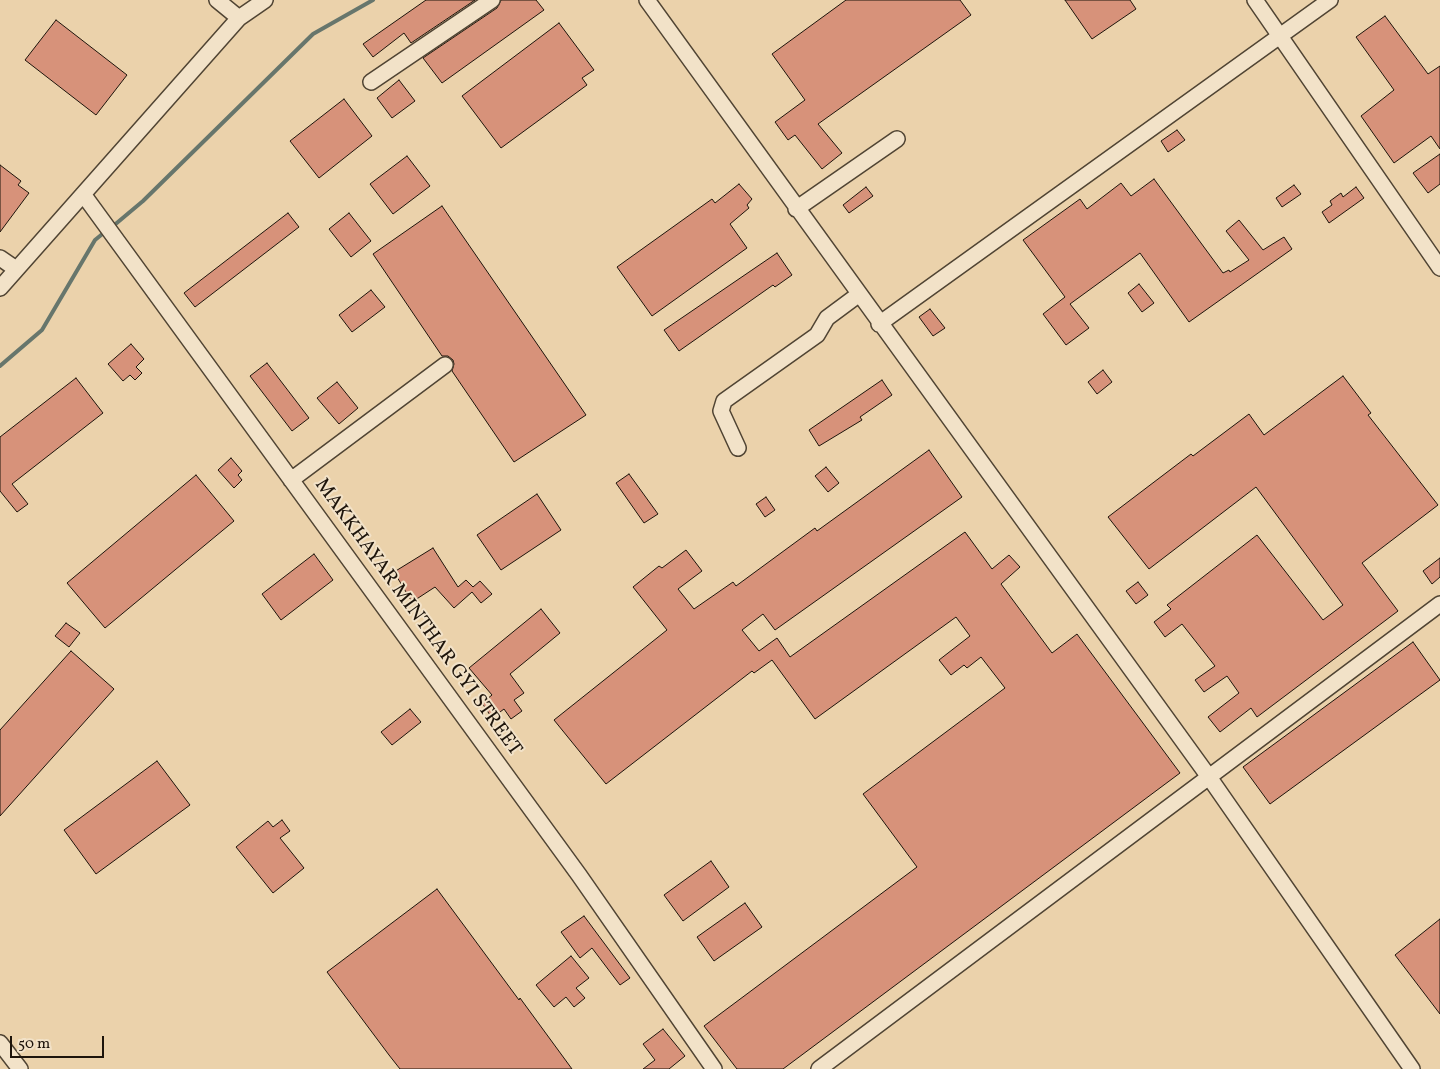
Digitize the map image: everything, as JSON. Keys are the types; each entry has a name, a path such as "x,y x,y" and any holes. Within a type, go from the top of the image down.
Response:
{"street":[{"path":"217,0 239,18"},
{"path":"0,288 239,18 265,0"},
{"path":"371,82 492,0"},
{"path":"647,0 858,295 1209,777 1412,1069"},
{"path":"1255,0 1440,268"},
{"path":"879,324 1330,0"},
{"path":"796,209 897,139"},
{"name":"MAKKHAYAR MINTHAR GYI STREET","path":"83,194 579,875 714,1069"},
{"path":"0,258 16,269"},
{"path":"738,448 721,411 724,401 817,335 827,318 858,295"},
{"path":"291,480 445,365"},
{"path":"819,1069 1440,604"},
{"path":"0,1043 20,1069"}],"building":[{"path":"426,0 475,0 411,43 404,33 373,57 363,44"},
{"path":"501,0 536,0 544,10 442,83 423,58 497,8"},
{"path":"846,0 960,0 971,15 818,124 842,153 822,169 795,135 788,140 775,122 805,100 772,54"},
{"path":"1065,0 1130,0 1136,9 1092,39"},
{"path":"1385,16 1428,74 1440,66 1440,149 1431,136 1394,163 1361,116 1394,90 1356,37"},
{"path":"56,20 127,75 96,115 25,60"},
{"path":"559,23 594,70 582,78 587,85 501,148 462,96"},
{"path":"399,80 415,101 392,118 377,98"},
{"path":"344,99 372,136 319,178 290,141"},
{"path":"1177,130 1185,140 1168,152 1161,141"},
{"path":"1440,154 1440,184 1428,193 1413,173"},
{"path":"407,156 430,186 393,214 370,184"},
{"path":"0,165 21,181 18,185 29,193 0,232"},
{"path":"1154,179 1223,273 1229,270 1230,272 1249,260 1226,231 1239,220 1263,250 1284,237 1292,249 1189,322 1140,253 1070,304 1089,328 1066,345 1043,314 1065,297 1023,240 1080,199 1087,209 1121,183 1131,196"},
{"path":"739,184 752,199 747,205 749,208 730,224 747,248 652,316 617,267 712,199 715,203"},
{"path":"1294,185 1301,194 1282,207 1276,198"},
{"path":"866,187 873,196 849,213 843,205"},
{"path":"1356,187 1364,198 1329,223 1322,212 1332,205 1330,201 1341,193 1343,197"},
{"path":"442,206 586,415 514,462 452,371 453,360 448,356 442,356 373,254"},
{"path":"288,213 299,227 195,307 184,293"},
{"path":"349,213 371,241 351,257 329,229"},
{"path":"777,253 792,275 775,287 773,285 679,351 664,330"},
{"path":"1139,284 1154,303 1142,312 1128,293"},
{"path":"371,290 385,307 352,332 339,315"},
{"path":"930,309 945,328 933,336 919,317"},
{"path":"131,344 144,359 136,367 142,373 135,380 130,375 123,381 108,364"},
{"path":"267,363 309,418 292,431 250,376"},
{"path":"1103,370 1112,382 1097,394 1088,382"},
{"path":"1343,376 1371,413 1368,415 1438,505 1362,563 1398,611 1257,717 1251,708 1220,732 1208,717 1239,693 1227,676 1204,692 1195,680 1215,666 1182,624 1165,637 1154,622 1171,609 1167,605 1257,535 1323,620 1343,605 1256,487 1149,569 1108,517 1191,454 1193,456 1249,414 1264,435"},
{"path":"76,378 103,413 12,484 28,504 17,512 0,491 0,437"},
{"path":"882,380 892,395 860,417 862,420 819,446 809,430"},
{"path":"337,382 358,408 339,424 317,398"},
{"path":"929,450 962,497 775,630 763,614 742,630 759,651 777,638 790,657 965,532 992,569 1009,555 1020,567 1001,584 1052,653 1077,634 1180,773 783,1069 737,1069 704,1026 917,867 863,794 1005,688 981,657 967,668 964,665 951,675 939,660 970,636 956,617 815,719 772,660 754,673 752,671 606,784 554,720 667,630 633,587 659,566 662,568 686,550 702,571 678,589 694,609 733,582 736,586 815,528 817,531"},
{"path":"231,458 242,471 238,475 242,480 234,488 218,470"},
{"path":"826,467 839,483 828,492 815,476"},
{"path":"629,474 658,514 644,523 616,483"},
{"path":"196,475 234,521 105,628 67,583"},
{"path":"537,494 561,530 501,570 477,535"},
{"path":"766,497 775,510 765,517 756,504"},
{"path":"433,548 458,587 466,580 473,587 480,581 492,594 481,603 472,592 454,608 435,587 412,602 394,572"},
{"path":"314,554 333,580 281,620 262,594"},
{"path":"1440,558 1440,577 1432,584 1423,571"},
{"path":"1138,582 1148,595 1136,604 1126,591"},
{"path":"541,609 560,633 510,674 524,693 514,700 522,711 511,719 504,709 492,718 482,703 492,695 469,668"},
{"path":"66,623 80,633 69,647 55,636"},
{"path":"1413,642 1440,680 1270,804 1243,767"},
{"path":"71,651 114,689 0,816 0,730"},
{"path":"410,709 421,722 392,745 381,732"},
{"path":"157,761 190,805 96,874 64,830"},
{"path":"282,820 290,831 280,838 304,868 273,893 236,847 268,821 273,827"},
{"path":"711,861 729,887 683,921 664,895"},
{"path":"437,889 572,1069 400,1069 389,1055 327,972"},
{"path":"745,903 762,927 714,961 697,937"},
{"path":"584,916 630,978 620,985 592,948 580,958 561,932"},
{"path":"1440,919 1440,1014 1395,955"},
{"path":"571,956 589,978 576,988 585,998 574,1007 566,997 554,1007 536,985"},
{"path":"663,1029 685,1056 669,1069 643,1069 655,1060 643,1044"}],"waterway":[{"path":"112,227 143,201 313,34 373,0"},
{"path":"0,366 42,330 95,240 106,231"}]}
